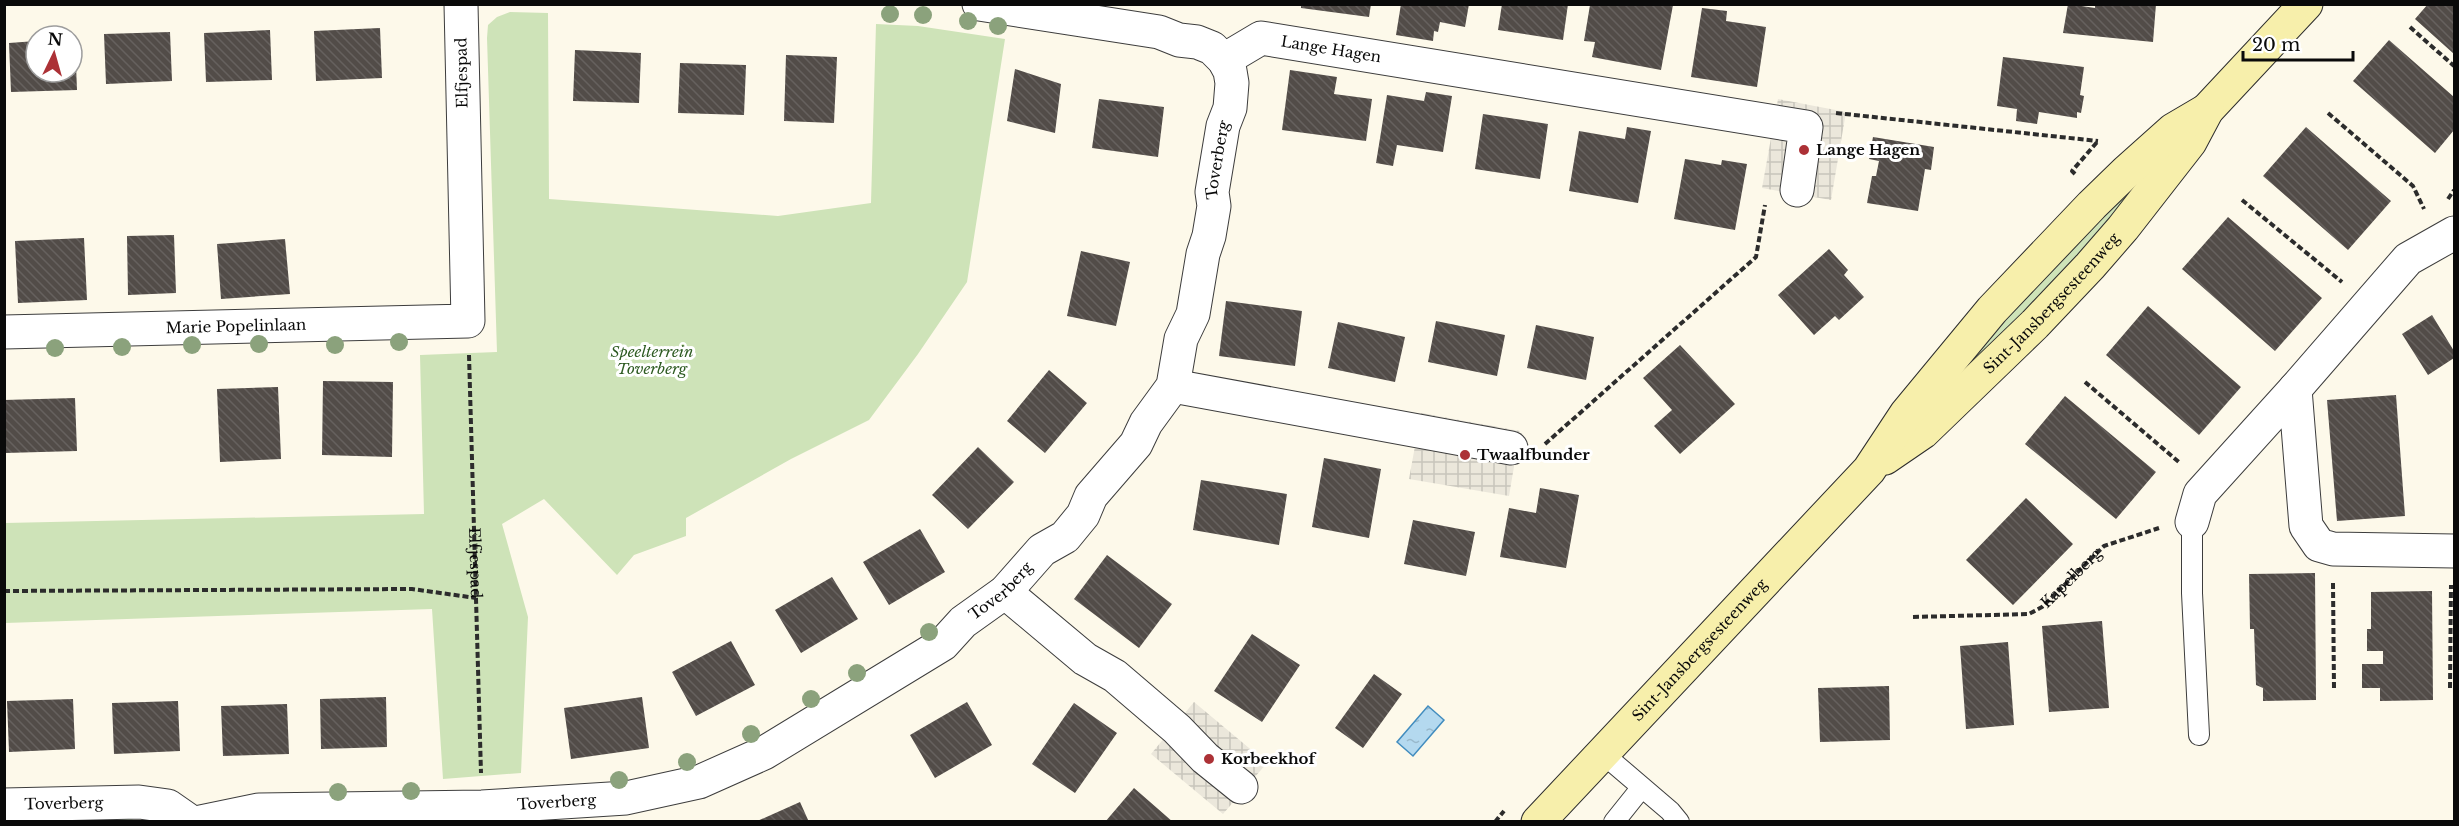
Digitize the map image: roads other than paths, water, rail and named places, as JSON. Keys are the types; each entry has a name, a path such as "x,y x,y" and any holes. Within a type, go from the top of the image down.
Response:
{"main road":[{"name":"Sint-Jansbergsesteenweg","path":"1538,822 1869,470 1923,432 2043,316 2123,228 2190,142 2207,110 2306,4"}],"street":[{"name":"Elfjespad","path":"460,4 469,334"},
{"path":"979,4 1159,32 1179,40 1197,42 1212,48 1224,60"},
{"name":"Lange Hagen","path":"1224,60 1261,38 1806,127 1797,190"},
{"name":"Toverberg","path":"201,822 259,810 627,798 699,782 764,753 943,644 963,622 1005,592 1042,550 1065,537 1083,515 1091,496 1136,444 1146,423 1173,386 1181,339 1193,314 1214,206 1212,192 1223,126 1230,108 1232,83 1230,71 1224,60"},
{"path":"2192,522 2200,494 2408,259 2454,233"},
{"name":"Marie Popelinlaan","path":"4,332 469,334"},
{"path":"1173,386 1511,447"},
{"path":"2295,389 2306,526 2319,545 2333,549 2453,551"},
{"path":"1005,592 1085,659 1115,676 1178,729 1205,758 1241,787"},
{"name":"Toverberg","path":"4,805 139,802 168,806 191,822"}],"lane":[{"path":"2192,522 2192,593 2199,735"},
{"path":"1602,753 1679,822"},
{"path":"1614,822 1642,787"}],"water":[{"path":"1428,706 1444,720 1413,756 1397,742"}],"place":[{"name":"Lange Hagen","path":"1804,150"},
{"name":"Twaalfbunder","path":"1465,455"},
{"name":"Korbeekhof","path":"1209,759"}],"park label":[{"name":"Speelterrein Toverberg","path":"652,360"}]}
